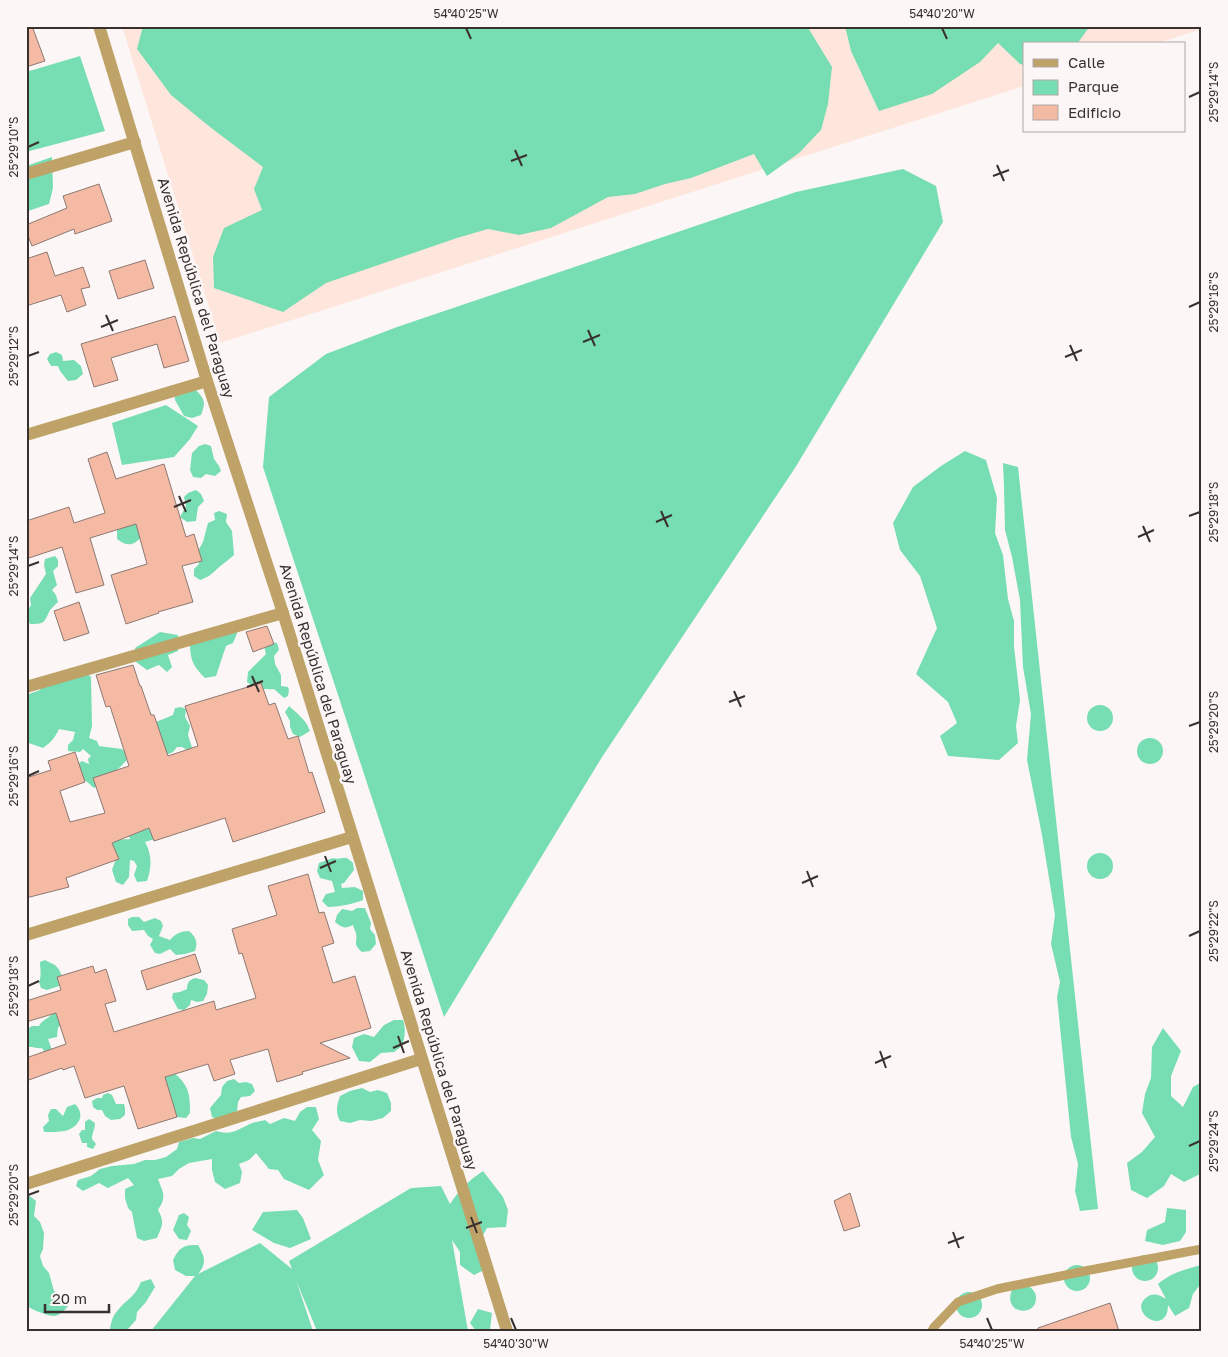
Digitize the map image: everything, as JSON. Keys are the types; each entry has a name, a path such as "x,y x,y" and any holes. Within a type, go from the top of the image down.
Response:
{"street":[{"name":"Avenida República del Paraguay","path":"99,26 207,381 283,613 506,1331"},
{"path":"26,174 135,142"},
{"path":"26,435 207,381"},
{"path":"26,687 283,613"},
{"path":"26,935 352,837"},
{"path":"26,1184 421,1059"}],"lane":[{"path":"932,1331 958,1302 997,1289 1085,1270 1202,1249"}],"shaded area":[{"path":"122,26 1202,26 1202,29 1161,42 1023,42 1023,86 220,343"}],"green space":[{"path":"143,26 807,26 832,67 828,104 821,130 799,153 767,176 754,154 691,178 635,194 608,197 551,228 519,235 488,229 457,238 326,283 283,312 214,288 213,257 224,228 262,210 254,189 263,167 171,95 137,49"},
{"path":"845,26 1090,26 1078,42 1023,42 1023,65 998,43 980,62 932,94 879,111 851,51"},
{"path":"80,56 105,131 26,152 26,72"},
{"path":"52,157 53,188 49,204 28,211 26,166"},
{"path":"903,169 936,186 943,222 795,468 602,757 444,1017 263,467 269,397 326,354 397,327 796,192"},
{"path":"56,352 62,355 63,361 74,360 81,366 83,374 76,380 68,381 58,366 51,366 47,359 50,354"},
{"path":"191,385 203,398 204,402 201,415 192,418 184,416 175,400 174,391"},
{"path":"166,405 198,426 190,439 174,457 122,465 112,423"},
{"path":"205,444 211,446 214,459 221,471 215,476 206,474 201,478 193,477 190,470 192,453 199,446"},
{"path":"965,451 986,460 997,498 995,533 1003,555 1008,599 1014,621 1014,646 1020,700 1016,726 1018,743 999,760 948,756 940,736 957,723 948,702 916,674 937,628 920,576 900,550 893,523 913,487"},
{"path":"1003,463 1018,467 1098,1209 1080,1211 1075,1191 1078,1164 1071,1137 1057,997 1060,982 1051,944 1055,915 1027,760 1031,714 1023,667 1020,600 1005,530"},
{"path":"196,490 201,494 204,501 198,507 196,521 187,522 180,517 186,506 184,497"},
{"path":"219,511 227,514 226,522 232,531 234,555 207,577 200,580 194,576 194,569 199,564 197,553 203,542 208,523 215,520 214,513"},
{"path":"123,514 139,524 142,536 136,542 127,544 117,539 117,523"},
{"path":"55,556 58,560 58,566 53,571 57,585 52,590 58,602 43,622 30,624 26,614 31,605 30,598 46,574 45,559"},
{"path":"238,631 233,643 226,646 216,676 205,678 196,668 192,659 190,635"},
{"path":"160,632 178,635 178,651 168,655 172,667 167,672 159,665 147,670 136,662 135,648"},
{"path":"269,642 277,643 279,650 274,656 275,664 281,675 281,686 288,687 289,690 288,696 284,698 274,689 258,690 247,682 248,672 266,654 264,646"},
{"path":"81,668 91,677 92,726 89,738 97,741 99,746 122,749 127,754 127,760 106,781 94,788 86,781 76,778 70,770 82,761 89,764 88,759 91,756 83,749 80,752 68,751 68,745 73,740 75,732 59,729 52,740 43,748 26,742 26,695 40,690 44,677"},
{"path":"1100,705 1109,709 1113,718 1109,727 1100,731 1091,727 1087,718 1091,709"},
{"path":"289,706 304,720 310,731 300,737 293,734 290,727 290,721 285,712"},
{"path":"181,707 186,709 185,717 190,726 188,735 192,747 189,751 182,747 177,747 173,752 164,756 156,722 173,715 175,708"},
{"path":"1150,738 1159,742 1163,751 1159,760 1150,764 1141,760 1137,751 1141,742"},
{"path":"146,815 155,839 145,842 150,856 149,876 147,881 137,882 134,875 137,866 134,861 130,860 129,877 123,885 116,882 112,870 117,856 112,847 113,840 130,839 128,833"},
{"path":"1100,853 1109,857 1113,866 1109,875 1100,879 1091,875 1087,866 1091,857"},
{"path":"333,858 345,858 353,863 354,870 344,883 341,884 342,888 355,887 363,891 363,900 346,905 328,907 322,901 326,894 335,892 332,881 320,878 317,871 319,863"},
{"path":"357,908 365,908 371,923 370,929 375,935 376,944 370,951 362,952 357,947 356,933 353,925 344,927 335,922 337,915 342,909 352,911"},
{"path":"139,917 144,922 155,918 161,921 163,926 159,936 170,940 178,933 189,931 196,940 195,951 176,955 170,949 160,954 155,953 150,945 153,939 144,930 132,931 128,925 128,919"},
{"path":"45,960 55,965 59,970 62,985 47,990 41,988 39,982 41,974 40,962"},
{"path":"195,978 204,980 208,985 207,994 203,1001 191,1000 190,1005 184,1010 178,1009 172,998 173,993 187,989 189,982"},
{"path":"60,1010 61,1026 58,1027 57,1037 48,1039 52,1050 44,1051 42,1048 26,1047 26,1030 32,1026 39,1026 53,1012"},
{"path":"394,1020 403,1020 405,1033 402,1046 394,1052 381,1053 370,1062 359,1061 352,1047 354,1038 364,1034 374,1037 384,1025"},
{"path":"1163,1028 1181,1051 1171,1076 1171,1096 1183,1107 1193,1087 1202,1082 1202,1173 1184,1182 1171,1174 1164,1186 1147,1198 1131,1190 1127,1163 1142,1152 1155,1137 1142,1113 1145,1094 1151,1078 1152,1047"},
{"path":"173,1072 188,1090 190,1113 186,1118 177,1117 163,1075"},
{"path":"234,1079 239,1083 246,1082 252,1084 255,1091 250,1096 241,1097 238,1102 237,1111 218,1119 212,1117 210,1108 221,1095 222,1087 227,1081"},
{"path":"362,1088 370,1092 378,1090 387,1093 391,1103 391,1111 383,1118 371,1121 360,1120 350,1123 340,1121 337,1115 337,1108 340,1096"},
{"path":"108,1093 112,1095 116,1104 124,1104 125,1115 120,1119 111,1120 105,1116 102,1110 97,1110 93,1107 92,1101 102,1098 103,1095"},
{"path":"75,1104 80,1112 80,1116 74,1127 65,1131 44,1132 43,1127 49,1121 48,1115 51,1109 56,1109 63,1116 67,1107"},
{"path":"307,1107 316,1107 319,1119 312,1130 321,1141 318,1160 324,1175 309,1190 284,1179 278,1170 269,1169 256,1153 249,1160 239,1164 242,1172 240,1183 225,1189 215,1182 212,1159 189,1163 172,1176 158,1179 163,1191 163,1198 158,1210 162,1218 161,1227 157,1238 144,1241 137,1238 132,1212 128,1208 125,1198 125,1189 134,1185 128,1178 108,1188 99,1183 83,1191 76,1186 78,1180 91,1176 100,1169 166,1157 177,1149 179,1142 193,1138 200,1139 216,1131 227,1133 265,1120 270,1124 284,1118 295,1121 300,1112"},
{"path":"89,1119 95,1123 92,1139 96,1144 93,1149 87,1147 87,1143 82,1143 79,1134 82,1130 85,1130 85,1122"},
{"path":"483,1171 503,1197 508,1210 506,1227 487,1228 483,1235 486,1269 474,1275 460,1265 460,1252 452,1240 468,1331 317,1331 296,1280 313,1331 151,1331 195,1276 186,1276 175,1270 173,1260 182,1248 198,1245 204,1263 198,1274 260,1243 292,1269 289,1261 411,1188 441,1186 450,1204 473,1178"},
{"path":"26,1193 36,1201 34,1216 40,1222 44,1233 43,1249 40,1256 43,1266 49,1273 54,1291 64,1297 68,1306 54,1316 46,1315 26,1305"},
{"path":"1167,1208 1186,1210 1186,1232 1180,1241 1163,1245 1145,1241 1147,1230 1165,1222"},
{"path":"297,1210 303,1218 311,1239 290,1248 274,1243 252,1230 263,1212"},
{"path":"184,1213 189,1217 187,1225 191,1231 187,1240 179,1239 173,1230 179,1215"},
{"path":"1145,1255 1154,1259 1158,1268 1154,1277 1145,1281 1136,1277 1132,1268 1136,1259"},
{"path":"1077,1265 1086,1269 1090,1278 1086,1287 1077,1291 1068,1287 1064,1278 1068,1269"},
{"path":"1202,1265 1202,1282 1193,1294 1189,1308 1175,1316 1168,1305 1166,1315 1162,1320 1156,1321 1144,1315 1141,1309 1142,1303 1147,1297 1156,1295 1166,1299 1158,1284 1178,1272"},
{"path":"151,1279 155,1287 137,1312 136,1320 128,1331 107,1331 110,1329 115,1314 133,1295 141,1282"},
{"path":"1027,1285 1032,1289 1036,1298 1035,1304 1026,1311 1015,1308 1010,1298 1012,1290"},
{"path":"969,1292 978,1296 982,1305 978,1314 969,1318 960,1314 956,1305 960,1296"},
{"path":"478,1309 492,1313 490,1330 476,1331 470,1323"}],"building":[{"path":"26,26 32,26 45,61 26,67"},
{"path":"99,184 112,221 75,234 74,229 32,246 26,231 26,225 67,208 63,196"},
{"path":"47,252 55,276 83,267 90,287 81,289 86,305 67,312 61,295 26,306 26,259"},
{"path":"145,260 154,288 118,299 109,271"},
{"path":"175,316 189,361 164,368 157,344 111,358 118,380 94,387 81,344"},
{"path":"107,452 116,479 164,464 186,537 194,534 202,561 182,566 193,602 126,624 111,575 147,564 136,524 90,538 104,585 76,593 62,547 26,559 26,521 69,507 74,523 105,513 88,459"},
{"path":"79,602 89,633 64,641 54,611"},
{"path":"267,626 274,644 253,652 246,632"},
{"path":"133,665 151,715 154,715 168,756 198,746 185,706 261,683 269,705 275,703 288,739 298,736 309,773 312,772 325,812 233,842 225,818 154,841 149,828 112,843 119,859 66,878 69,887 26,898 26,778 51,770 48,761 75,752 85,782 60,791 70,822 105,813 93,778 129,766 110,706 106,707 96,675"},
{"path":"308,874 319,913 324,912 334,943 322,947 333,983 355,976 371,1028 320,1043 350,1058 302,1072 303,1074 277,1082 268,1049 230,1060 235,1074 214,1081 208,1064 165,1077 177,1117 138,1129 124,1086 85,1098 74,1066 63,1070 62,1068 26,1081 26,1058 66,1044 56,1013 26,1022 26,1001 61,990 57,977 93,966 95,973 106,969 116,1001 105,1004 114,1032 214,1001 216,1010 256,998 242,953 239,954 232,929 277,915 268,886"},
{"path":"195,954 201,972 147,990 141,971"},
{"path":"850,1193 860,1226 844,1231 834,1201"},
{"path":"1110,1303 1119,1331 1038,1331 1038,1328"}]}
